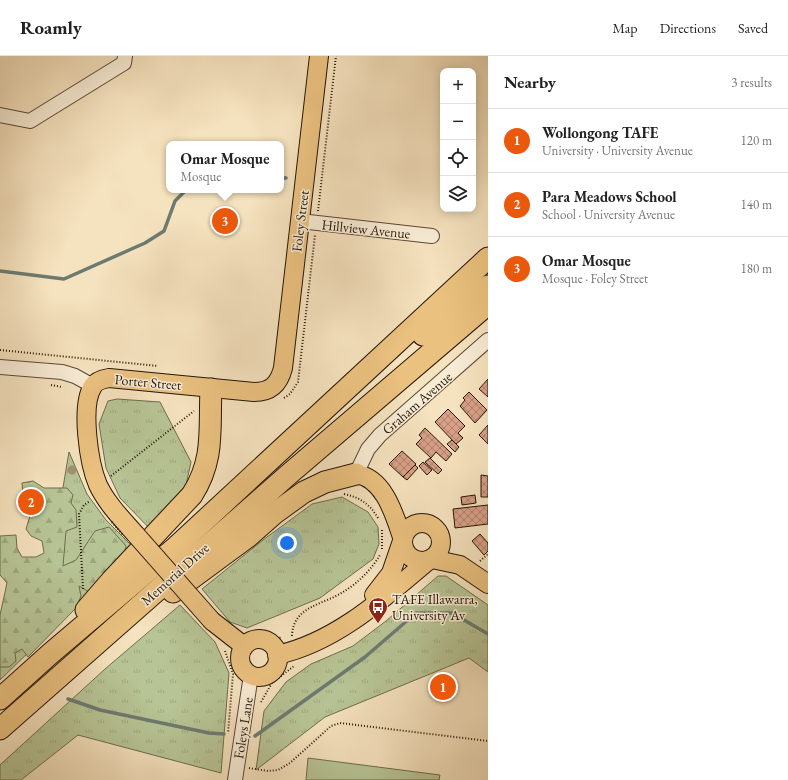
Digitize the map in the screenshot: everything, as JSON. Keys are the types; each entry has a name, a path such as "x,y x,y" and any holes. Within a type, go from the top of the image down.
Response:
{"highway":[{"path":"334,403 488,258"},
{"path":"334,403 488,286"},
{"name":"Memorial Drive","path":"0,729 350,421 488,304"},
{"path":"50,654 112,580 192,495 201,482 206,470 209,454 211,389"},
{"name":"Memorial Drive","path":"0,699 50,654 176,548 334,403"},
{"path":"65,672 249,536 275,513 304,492 325,482 356,474"}],"main road":[{"name":"Foley Street","path":"276,384 283,368 319,56"},
{"name":"Porter Street","path":"93,386 102,380 116,378 211,389 261,392 276,384"},
{"path":"93,386 88,403 87,436 90,463 98,486 115,510 212,621 244,638 260,639 271,644 287,648 326,637 351,621 437,554 441,545 440,534 433,527 424,523 414,525 406,531 395,565 388,580 351,621"},
{"path":"356,474 369,478 384,495 404,511 433,527 476,567 488,584"},
{"path":"384,495 403,541 405,552 412,559 422,562 430,560 454,562 476,567"},
{"path":"244,638 240,662 246,672 251,675 263,676 272,671 277,660 287,648"}],"street":[{"path":"0,116 30,121 124,63 125,56"},
{"name":"Hillview Avenue","path":"300,221 432,236"},
{"name":"Graham Avenue","path":"356,474 368,449 380,435 488,340"},
{"path":"0,366 62,372 75,376 93,386"},
{"name":"Foleys Lane","path":"235,780 251,675"}],"path":[{"path":"0,350 164,367"},
{"path":"50,385 64,387"},
{"path":"83,591 79,514 84,505 93,499 98,486 195,411 194,405"},
{"path":"352,496 366,503 380,522"},
{"path":"287,648 297,618 304,611 344,592 377,561 382,552 382,527"},
{"path":"476,567 488,554"},
{"path":"244,638 280,638 287,648 294,666 272,683 261,702"},
{"path":"221,647 226,652 233,674 228,734"},
{"path":"246,768 268,771 278,770 290,763 331,726 340,723 488,741"}],"green space":[{"path":"117,399 160,402 191,462 183,499 154,533 120,498 106,468 99,424 108,401"},
{"path":"69,452 87,494 106,520 135,549 0,680 0,640 47,582"},
{"path":"33,481 44,488 67,488 73,495 71,503 76,510 77,527 66,531 63,566 76,560 95,531 109,527 126,546 123,561 91,593 79,586 81,596 76,608 28,657 22,649 15,653 16,661 9,667 0,667 0,615 7,583 0,575 0,536 16,535 17,548 22,557 36,557 44,553 42,541 31,536 26,529 30,516 23,496 22,483"},
{"path":"342,497 368,512 378,527 379,544 373,559 320,598 247,628 230,622 202,589 263,540 312,504"},
{"path":"438,576 446,576 488,605 488,672 469,658 325,717 256,770 264,711 286,682 311,664 353,646 386,621"},
{"path":"180,605 215,642 229,673 221,773 78,735 21,780 0,780 0,765 105,669"},
{"path":"308,758 440,775 439,780 306,780"}],"building":[{"path":"488,379 488,397 479,389"},
{"path":"469,392 487,410 475,423 460,406 465,400 463,398"},
{"path":"448,409 465,426 458,433 463,438 456,444 435,422"},
{"path":"488,425 488,444 479,435"},
{"path":"425,428 452,454 446,461 436,452 431,458 416,444 422,438 419,435"},
{"path":"452,440 459,447 455,452 447,444"},
{"path":"402,451 416,464 403,477 389,464"},
{"path":"430,458 442,470 438,474 425,462"},
{"path":"423,462 432,470 427,475 419,466"},
{"path":"415,465 418,468 407,480 403,477"},
{"path":"481,475 488,476 488,497 481,497"},
{"path":"475,495 476,503 462,505 461,497"},
{"path":"488,505 488,524 455,528 453,509"},
{"path":"480,534 488,543 488,551 484,555 472,541"}],"waterway":[{"path":"0,271 64,279 145,243 164,231 175,201 183,193"},
{"path":"255,736 365,657 416,613 452,613 488,634"},
{"path":"68,699 100,710 209,733 224,734"}],"place":[{"name":"Omar Mosque","path":"225,221"},
{"name":"Para Meadows School","path":"31,502"},
{"name":"TAFE Illawarra, University Av","path":"378,624"},
{"name":"Wollongong TAFE","path":"443,687"}]}
